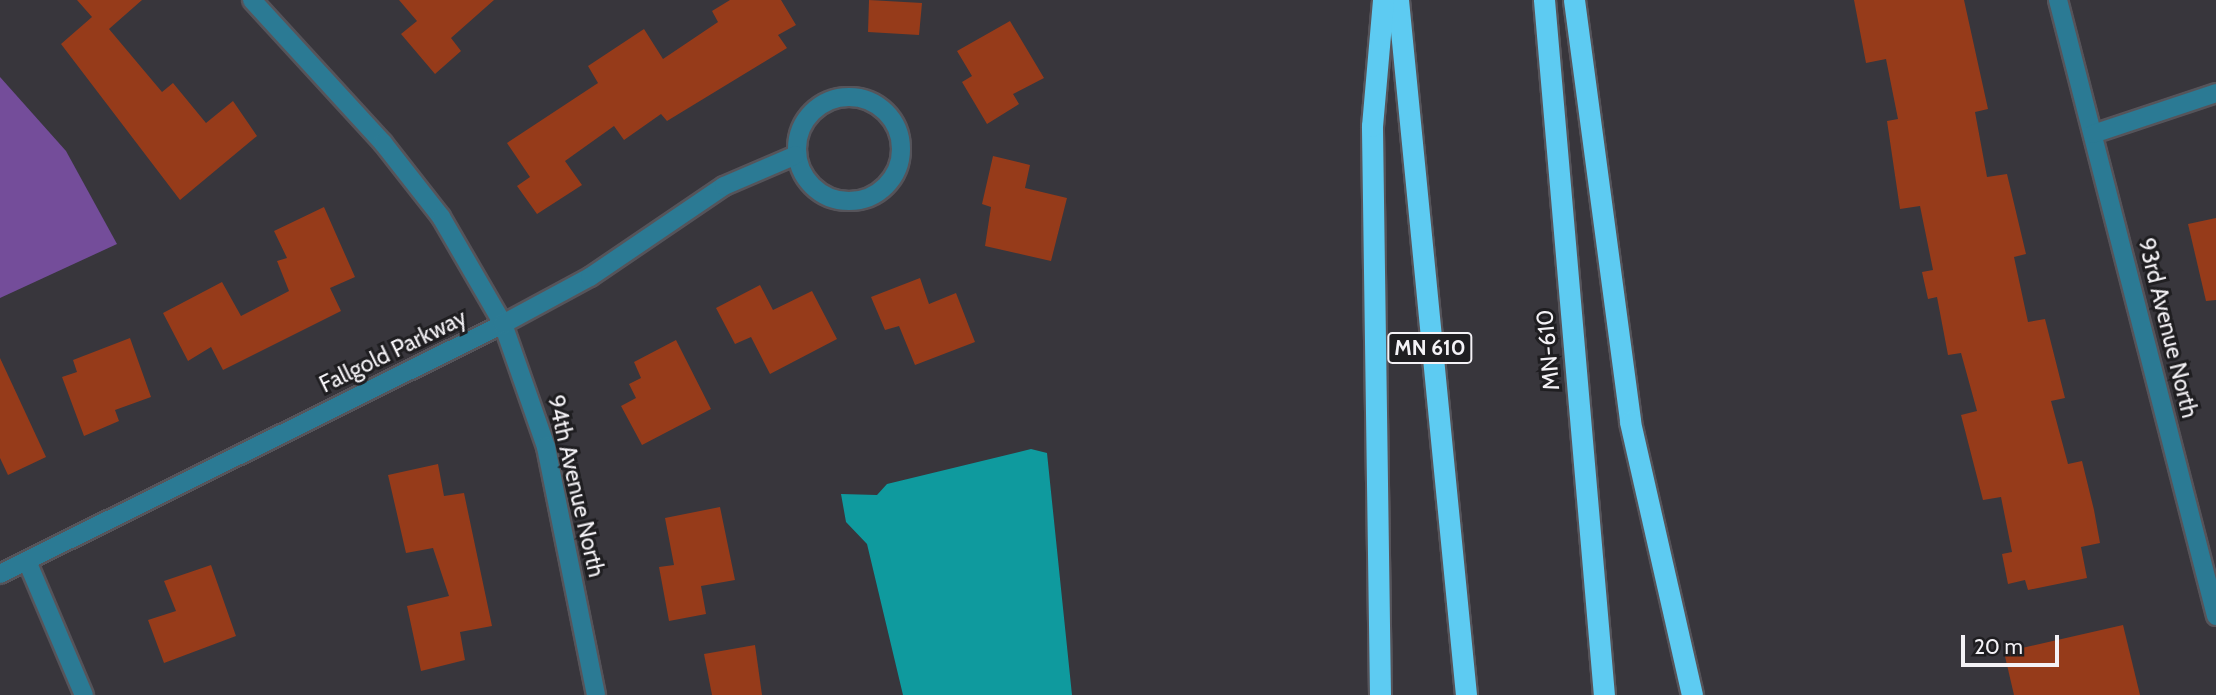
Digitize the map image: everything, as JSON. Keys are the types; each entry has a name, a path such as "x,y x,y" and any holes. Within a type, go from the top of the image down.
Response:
{"highway":[{"path":"1380,695 1372,126 1382,0"},
{"name":"MN 610","path":"1398,0 1465,695"},
{"name":"MN-610","path":"1544,0 1604,695"},
{"path":"1574,0 1630,422 1692,695"},
{"path":"1682,657 1699,695"}],"street":[{"name":"94th Avenue North","path":"252,0 432,207 502,324 546,447 596,695"},
{"name":"93rd Avenue North","path":"2058,0 2216,616"},
{"path":"2093,134 2216,93"},
{"path":"848,97 880,107 899,136 901,153 888,185 858,201 841,201 811,186 796,155 804,121 816,108 848,97"},
{"name":"Fallgold Parkway","path":"0,574 502,324 590,277 724,186 796,155"},
{"path":"27,561 84,695"}],"shaded area":[{"path":"0,77 66,151 117,244 0,298"}],"water":[{"path":"1031,449 1047,453 1072,695 903,695 867,544 846,522 841,494 877,495 887,484"}],"building":[{"path":"77,0 142,0 109,29 162,92 173,83 206,123 233,101 257,136 180,200 61,44 92,17"},
{"path":"399,0 494,0 451,38 461,51 435,74 401,34 417,21"},
{"path":"730,0 781,0 796,25 778,35 787,48 667,121 661,114 624,140 614,126 565,161 582,185 537,214 517,186 530,177 507,143 598,83 588,66 644,29 663,59 718,22 712,11"},
{"path":"869,0 922,3 919,35 868,32"},
{"path":"1854,0 1964,0 1988,109 1975,112 1987,177 2007,174 2026,254 2014,257 2028,322 2045,319 2065,398 2051,401 2068,464 2082,461 2094,510 2100,543 2081,547 2087,578 2028,590 2025,580 2008,584 2002,554 2012,552 2001,497 1983,500 1961,415 1977,411 1961,353 1948,355 1937,297 1928,299 1922,272 1933,270 1920,206 1900,209 1887,121 1898,119 1886,59 1866,63"},
{"path":"1010,21 1044,78 1013,94 1019,104 987,124 962,82 972,76 957,51"},
{"path":"993,156 1030,165 1025,188 1067,198 1051,261 985,246 991,207 982,204"},
{"path":"324,207 355,277 330,288 341,311 223,370 211,347 188,361 163,313 222,282 241,316 289,291 277,261 287,258 274,231"},
{"path":"2216,218 2216,300 2206,301 2188,224"},
{"path":"920,278 929,304 956,293 975,342 915,365 899,326 885,330 871,297"},
{"path":"760,285 773,310 812,291 837,339 770,374 751,337 735,344 716,308"},
{"path":"130,338 151,397 115,410 119,421 84,436 62,377 77,372 73,360"},
{"path":"676,340 711,409 642,445 621,406 636,398 629,384 641,378 634,362"},
{"path":"0,358 46,457 8,475 0,458"},
{"path":"438,464 444,496 464,493 492,626 460,632 465,660 421,671 407,606 449,596 433,548 406,553 388,475"},
{"path":"720,507 735,580 701,586 706,614 669,621 659,567 674,565 665,518"},
{"path":"211,565 236,636 164,663 148,620 176,611 164,581"},
{"path":"2123,625 2140,695 2014,695 2004,652"},
{"path":"755,645 762,695 712,695 704,654"}]}
